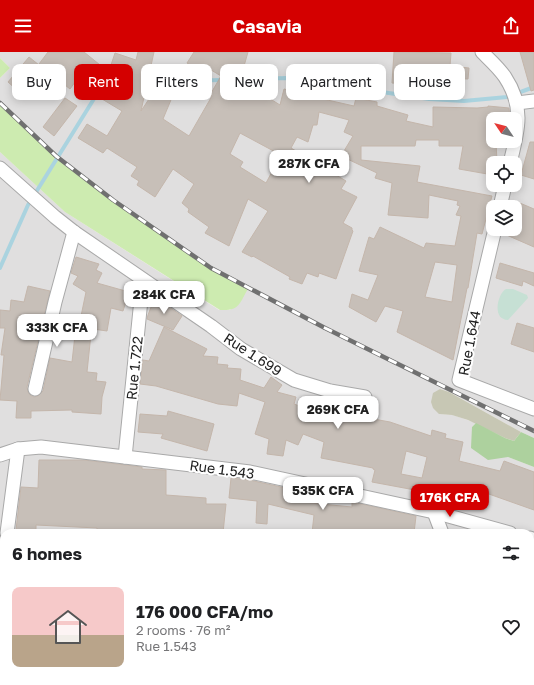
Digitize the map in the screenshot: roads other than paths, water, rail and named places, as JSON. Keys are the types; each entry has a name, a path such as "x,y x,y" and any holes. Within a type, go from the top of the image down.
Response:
{"street":[{"path":"482,52 505,76 516,98 518,129 512,156"},
{"path":"516,98 534,101"},
{"name":"Rue 1.699","path":"0,168 74,232 211,326 241,349 294,380 330,391 365,397"},
{"path":"35,389 52,315 74,232"},
{"name":"Rue 1.644","path":"493,236 460,380 534,409"},
{"name":"Rue 1.722","path":"125,457 144,280"},
{"name":"Rue 1.543","path":"0,455 18,449 41,447 250,472 434,512 496,529"},
{"path":"8,529 18,449"},
{"path":"434,512 440,529"}],"waterway":[{"path":"278,78 288,78 429,99 464,101 507,97 534,87"},
{"path":"212,80 220,80"},
{"path":"0,268 28,205 93,100"}],"railway":[{"path":"0,103 56,156 113,200 211,268 325,328 534,431"}]}
